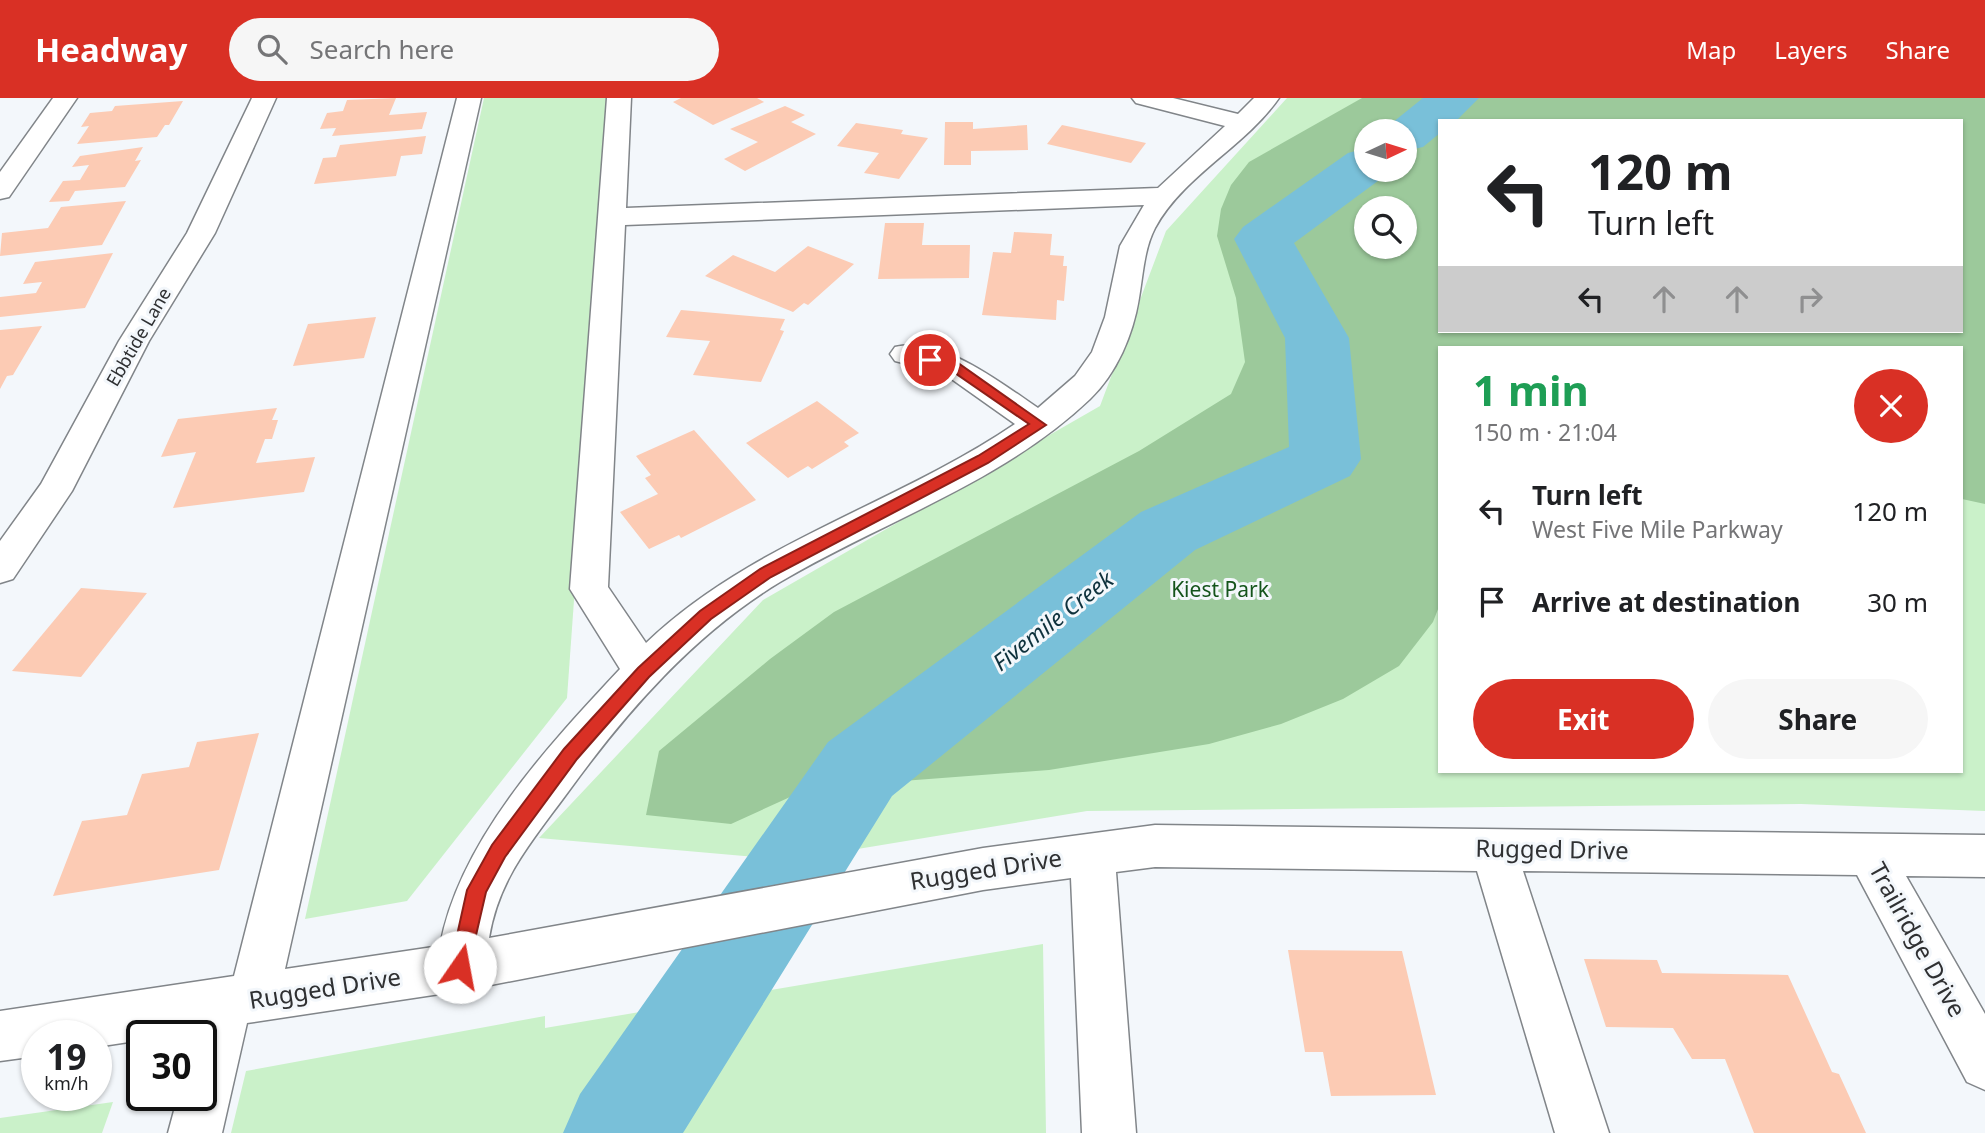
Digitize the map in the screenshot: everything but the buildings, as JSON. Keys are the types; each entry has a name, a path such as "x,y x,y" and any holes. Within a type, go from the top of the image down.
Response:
{"street":[{"path":"0,191 65,98"},
{"name":"Ebbtide Lane","path":"0,569 55,491 134,341 201,233 264,98"},
{"path":"195,1133 240,1002 469,98"},
{"path":"619,98 589,589 643,672"},
{"path":"1144,98 1256,111"},
{"path":"460,967 477,890 499,851 570,754 643,672 705,615 766,573 983,459 1039,425 1080,390 1101,364 1123,307 1132,252 1142,227 1166,196 1256,111"},
{"path":"613,217 1166,196"},
{"path":"906,354 954,366 1039,425"},
{"name":"Rugged Drive","path":"0,1036 460,967 983,869 1155,846 1985,856"},
{"path":"1494,850 1582,1133"},
{"path":"1092,853 1110,1133"},
{"name":"Trailridge Drive","path":"1869,853 1985,1064"}],"green space":[{"path":"484,98 610,98 567,698 407,901 305,919"},
{"name":"Kiest Park","path":"1287,98 1985,98 1985,811 1801,804 1087,811 791,860 539,838 763,600 1100,406 1166,231"},
{"name":"Kiest Park","path":"1362,98 1985,98 1985,504 1963,499 1963,346 1438,346 1438,609 1433,622 1399,666 1343,699 1281,724 1209,744 1049,770 810,788 731,824 646,815 659,751 770,659 834,612 1139,451 1231,394 1245,362 1236,298 1217,236 1221,209 1231,185 1249,162"},
{"path":"1043,944 1046,1133 231,1133 246,1071 545,1016 545,1028"},
{"path":"49,1111 110,1111 102,1133 0,1133 0,1118"}],"waterway":[{"name":"Fivemile Creek","path":"1418,126 1454,98"},
{"name":"Fivemile Creek","path":"619,1133 860,769 1168,531 1325,459 1317,338 1263,239 1354,173"}],"route":[{"path":"460,967 477,890 499,851 570,754 643,672 705,615 766,573 983,459 1039,425 954,366 930,360"}]}
